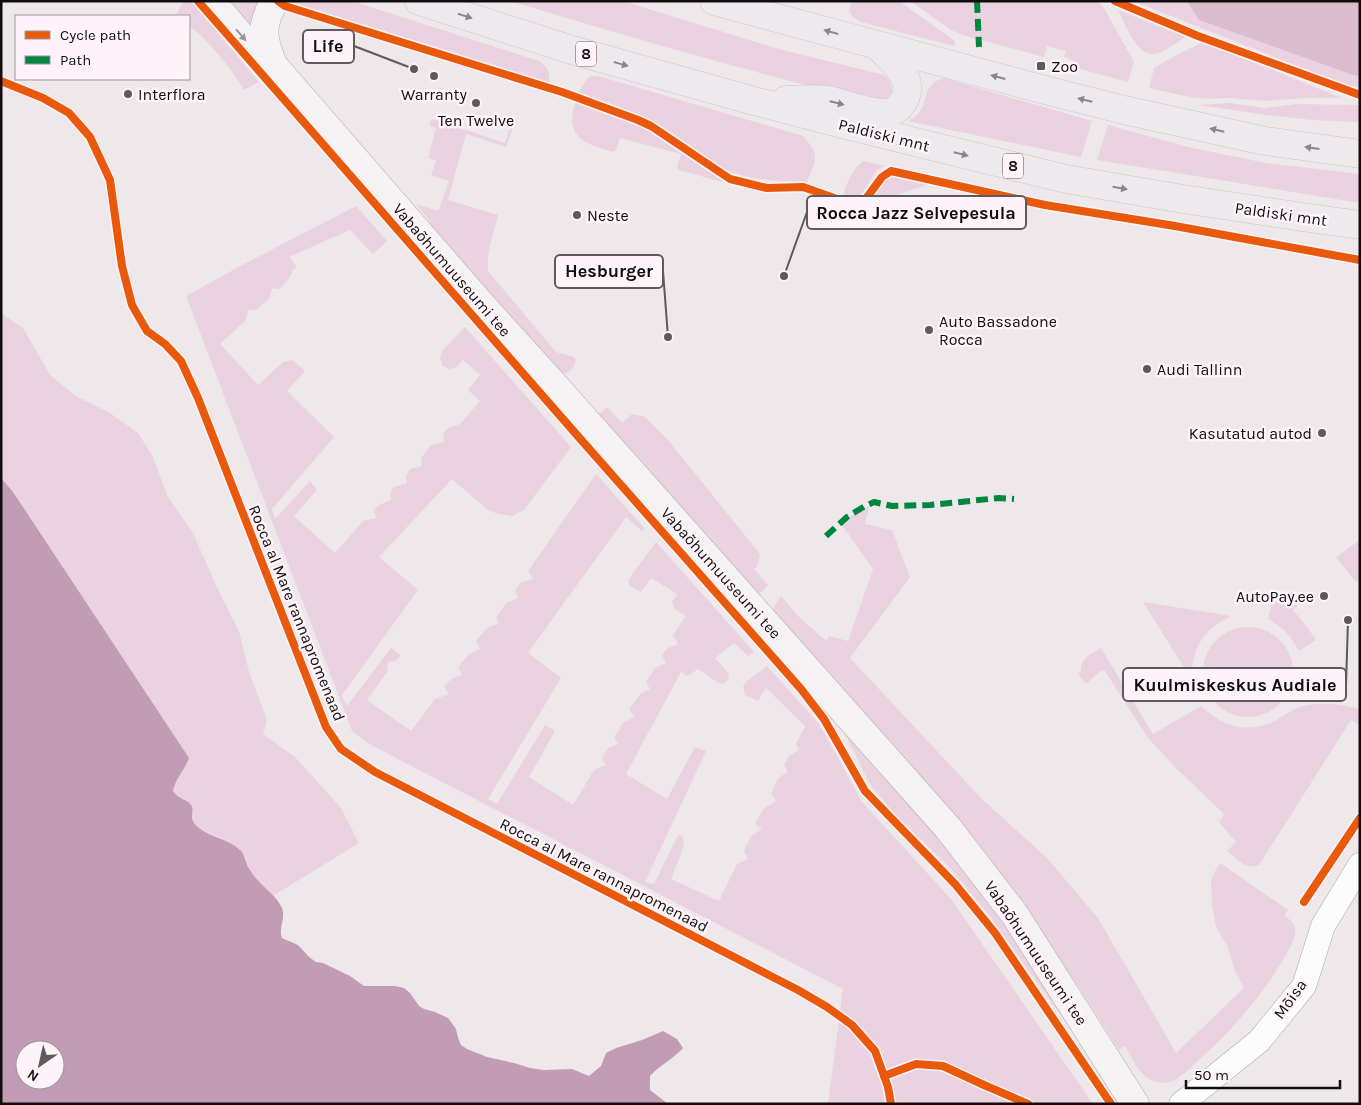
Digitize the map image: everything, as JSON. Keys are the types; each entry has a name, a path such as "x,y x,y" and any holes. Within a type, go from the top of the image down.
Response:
{"main road":[{"name":"Paldiski mnt","path":"419,1 572,50 754,101 1066,179 1183,199 1360,225"},
{"path":"714,1 1124,110 1265,141 1360,154"},
{"path":"754,101 816,99 890,113 900,108 906,96 908,84 904,72 878,45"}],"street":[{"path":"211,1 254,50 274,66"},
{"path":"274,66 267,49 264,30 268,12 275,1"},
{"name":"Vabaõhumuuseumi tee","path":"274,66 479,302 948,828 1015,915 1135,1104"},
{"path":"1310,218 1360,238"},
{"name":"Mõisa","path":"1180,1104 1259,1041 1304,986 1323,926 1360,865"}],"shaded area":[{"path":"184,1 191,1 259,82 244,90 219,55 190,26 190,15 176,15"},
{"path":"221,1 258,1 249,27"},
{"path":"288,1 352,1 539,61 548,70 549,83"},
{"path":"510,1 623,1 775,48 884,75 890,81 892,92 885,101 875,103 692,54"},
{"path":"851,1 899,1 955,41 954,46 861,22 853,17 849,11"},
{"path":"910,1 1097,1 1104,8 1134,62 1128,82 1073,67 1074,61 1064,57 1066,51 1047,46 1044,57 963,35 951,30"},
{"path":"1133,1 1187,1 1353,75 1360,76 1360,88 1340,83"},
{"path":"1187,1 1360,1 1360,76 1199,20"},
{"path":"1118,10 1186,37 1161,52 1148,53 1142,50 1132,38"},
{"path":"1203,42 1342,98 1267,101 1228,98 1209,99 1149,88 1154,68"},
{"path":"591,76 598,76 803,136 815,153 813,168 807,182 761,179 728,170 654,122 578,93"},
{"path":"943,78 1092,121 1081,157 908,121 922,109 931,85"},
{"path":"575,102 644,128 726,183 679,170 677,167 681,154 620,138 614,152 586,142 575,132 572,124"},
{"path":"1230,103 1265,108 1296,104 1360,105 1360,122 1312,120 1198,105"},
{"path":"431,119 505,143 512,122 514,124 506,147 466,134 448,200 498,215 489,250 488,271 556,352 574,357 575,363 568,373 562,374 426,225 430,221 416,204 438,211 449,181 431,175 436,161 428,158 436,128 430,126"},
{"path":"1108,125 1188,147 1266,163 1360,174 1360,203 1097,160"},
{"path":"863,161 885,166 877,170 858,199 843,196 850,177"},
{"path":"891,177 927,185 899,194 886,203 873,216 841,215 837,212 838,207 859,211 866,209 881,185"},
{"path":"356,206 387,241 373,254 350,230 289,257 297,267 288,280 279,289 272,288 269,299 256,310 249,310 245,321 220,344 258,385 283,362 292,360 305,371 287,391 334,437 272,509 275,519 310,481 317,490 294,516 335,553 363,521 376,518 374,510 379,505 391,500 390,493 394,487 407,483 406,476 410,469 422,466 421,458 431,445 444,442 443,434 448,428 460,424 480,401 468,390 480,375 463,360 455,368 449,369 443,366 440,358 442,351 465,327 571,447 524,510 512,516 488,510 452,479 379,557 418,590 342,695 347,706 391,648 401,655 396,661 388,662 387,672 367,700 411,731 435,699 449,694 444,686 451,679 462,675 458,667 468,655 480,649 476,641 487,628 499,623 496,618 506,603 518,598 515,591 520,583 533,579 528,571 596,474 645,529 642,531 626,517 528,653 561,678 488,799 497,804 545,725 555,731 529,777 573,805 594,770 606,765 602,758 608,748 618,744 614,737 624,722 635,717 629,709 641,693 650,689 646,682 655,668 666,663 662,655 668,648 678,644 673,635 686,616 675,609 672,602 677,594 651,578 641,592 630,586 628,581 656,542 754,652 748,656 734,643 715,658 729,674 728,680 723,684 698,669 688,676 681,672 626,774 667,799 695,747 706,751 645,882 654,884 678,835 683,836 684,846 671,879 719,901 737,864 748,859 744,851 751,836 762,829 755,824 763,809 776,801 771,794 778,778 788,772 784,765 789,756 799,750 796,744 805,726 766,688 758,701 745,695 743,687 747,681 767,666 819,724 862,802 951,899 1093,1104 828,1104 843,989 369,744 352,731 186,296"},
{"path":"1,313 23,328 50,375 76,396 110,413 138,433 152,455 168,497 193,533 239,631 249,672 267,720 263,734 295,757 341,808 359,843 273,896 252,874 248,868 246,858 241,852 229,842 204,832 197,827 192,818 193,809 176,796 173,791 174,785 186,765 13,492 1,478"},
{"path":"607,407 622,423 632,414 645,417 668,440 760,554 757,567 754,569 768,585 764,590 755,593 596,417"},
{"path":"1,478 13,492 189,758 173,791 191,805 193,821 199,828 230,843 242,852 253,875 282,908 282,938 298,945 316,962 323,963 350,976 364,986 395,986 404,988 419,1006 448,1018 456,1029 461,1045 467,1049 487,1057 530,1068 544,1070 572,1069 589,1076 601,1066 606,1053 663,1031 677,1039 683,1048 650,1076 650,1090 668,1104 1,1104"},
{"path":"869,506 865,524 892,530 910,577 850,658 981,798 1047,858 1098,918 1176,1053 1244,988 1235,971 1228,948 1216,926 1212,905 1211,881 1220,863 1288,910 1285,915 1294,926 1294,937 1290,948 1275,972 1257,998 1225,1035 1175,1080 1164,1083 1151,1080 1138,1068 1125,1046 1119,1050 1080,989 1017,899 773,611 781,596 797,615 826,641 829,636 848,641 873,569 842,525 849,517"},
{"path":"1360,540 1360,581 1355,581 1336,557"},
{"path":"1272,601 1297,605 1293,611 1316,640 1299,651 1286,632 1268,619"},
{"path":"1143,602 1231,616 1213,627 1201,641 1194,658 1192,680"},
{"path":"1248,627 1265,630 1280,640 1290,655 1293,672 1290,689 1280,704 1265,714 1248,717 1231,714 1216,704 1206,689 1203,672 1206,655 1216,640 1231,630"},
{"path":"1101,648 1153,734 1201,706 1218,719 1245,728 1265,725 1302,706 1310,704 1336,704 1360,709 1360,725 1351,720 1259,865 1246,865 1227,851 1236,842 1219,822 1224,814 1148,738 1105,671 1102,670 1086,684 1078,674 1081,671 1084,659"},
{"path":"846,733 934,829 993,904 1067,1021 1064,1020 989,915 950,868 892,811 869,783"}],"marked path":[{"path":"977,1 979,47"},
{"path":"826,536 847,517 874,502 892,506 930,505 999,498 1014,499"}],"cycle path":[{"path":"198,1 801,689 824,719 865,791 955,884 995,933 1111,1104"},
{"path":"278,1 285,6 562,92 638,120 651,126 730,179 767,188 803,187 840,200 859,204 865,200 882,177 891,171 1045,205 1175,226 1360,260"},
{"path":"1115,1 1198,36 1360,95"},
{"name":"Rocca al Mare rannapromenaad","path":"1,81 43,98 69,113 90,137 110,180 122,266 132,305 147,331 165,344 181,361 198,398 326,727 341,749 375,772 798,990 827,1007 852,1025 875,1051 888,1087 891,1104"},
{"path":"1304,902 1360,818"},
{"path":"884,1076 916,1064 943,1066 1028,1104"}],"place":[{"name":"Zoo","path":"1041,66"},
{"name":"Life","path":"414,69"},
{"name":"Warranty","path":"434,76"},
{"name":"Interflora","path":"128,94"},
{"name":"Ten Twelve","path":"476,103"},
{"name":"Neste","path":"577,215"},
{"name":"Rocca Jazz Selvepesula","path":"784,276"},
{"name":"Auto Bassadone Rocca","path":"929,330"},
{"name":"Hesburger","path":"668,337"},
{"name":"Audi Tallinn","path":"1147,369"},
{"name":"Kasutatud autod","path":"1322,433"},
{"name":"AutoPay.ee","path":"1324,596"},
{"name":"Kuulmiskeskus Audiale","path":"1348,620"}]}
